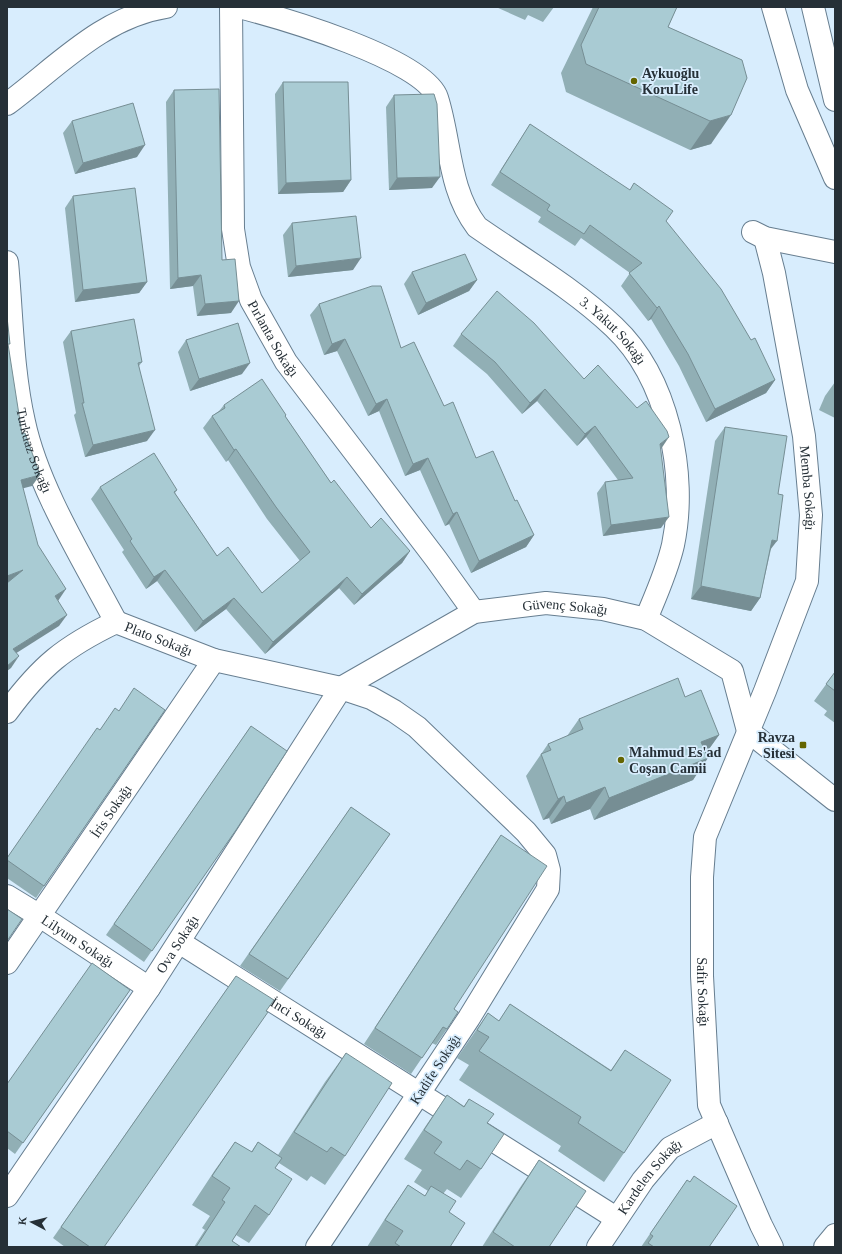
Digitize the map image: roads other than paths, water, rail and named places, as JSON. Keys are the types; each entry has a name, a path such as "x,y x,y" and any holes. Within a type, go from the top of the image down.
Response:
{"street":[{"path":"7,104 99,33 128,18 166,7"},
{"name":"Pırlanta Sokağı","path":"231,7 233,229 240,267 251,300 286,362 436,559 474,612"},
{"name":"3. Yakut Sokağı","path":"239,7 283,18 367,49 411,71 426,81 437,96 454,181 467,214 477,227 586,303 615,328 636,354 656,388 671,430 677,465 678,501 673,544 662,580 646,619"},
{"path":"773,7 797,90 835,178"},
{"path":"813,7 835,100"},
{"name":"Memba Sokağı","path":"748,731 807,581 811,515 804,436 774,273 758,234 835,252"},
{"name":"Turkuaz Sokağı","path":"7,262 16,378 24,423 35,461 54,504 116,622"},
{"name":"Güvenç Sokağı","path":"341,688 474,612 546,603 603,609 646,619 732,671 748,731"},
{"name":"Plato Sokağı","path":"7,712 34,677 55,657 84,637 116,622 214,660 341,688 371,698 394,711 417,727 526,832 545,855 549,870 548,889"},
{"name":"İris Sokağı","path":"7,963 214,660"},
{"name":"Ova Sokağı","path":"7,1196 149,988 341,688"},
{"path":"748,731 835,800"},
{"name":"Safir Sokağı","path":"748,731 705,837 702,877 702,976 709,1105 772,1247"},
{"name":"Kadife Sokağı","path":"317,1247 469,1018 548,889"},
{"name":"Lilyum Sokağı","path":"7,896 149,988"},
{"name":"İnci Sokağı","path":"179,942 616,1218"},
{"name":"Kardelen Sokağı","path":"598,1247 616,1218 643,1180 670,1148 717,1123"},
{"path":"825,1247 835,1235"}],"place":[{"name":"Aykuoğlu KoruLife","path":"634,81"},
{"name":"Ravza Sitesi","path":"803,745"},
{"name":"Mahmud Es'ad Coşan Camii","path":"621,760"}]}
